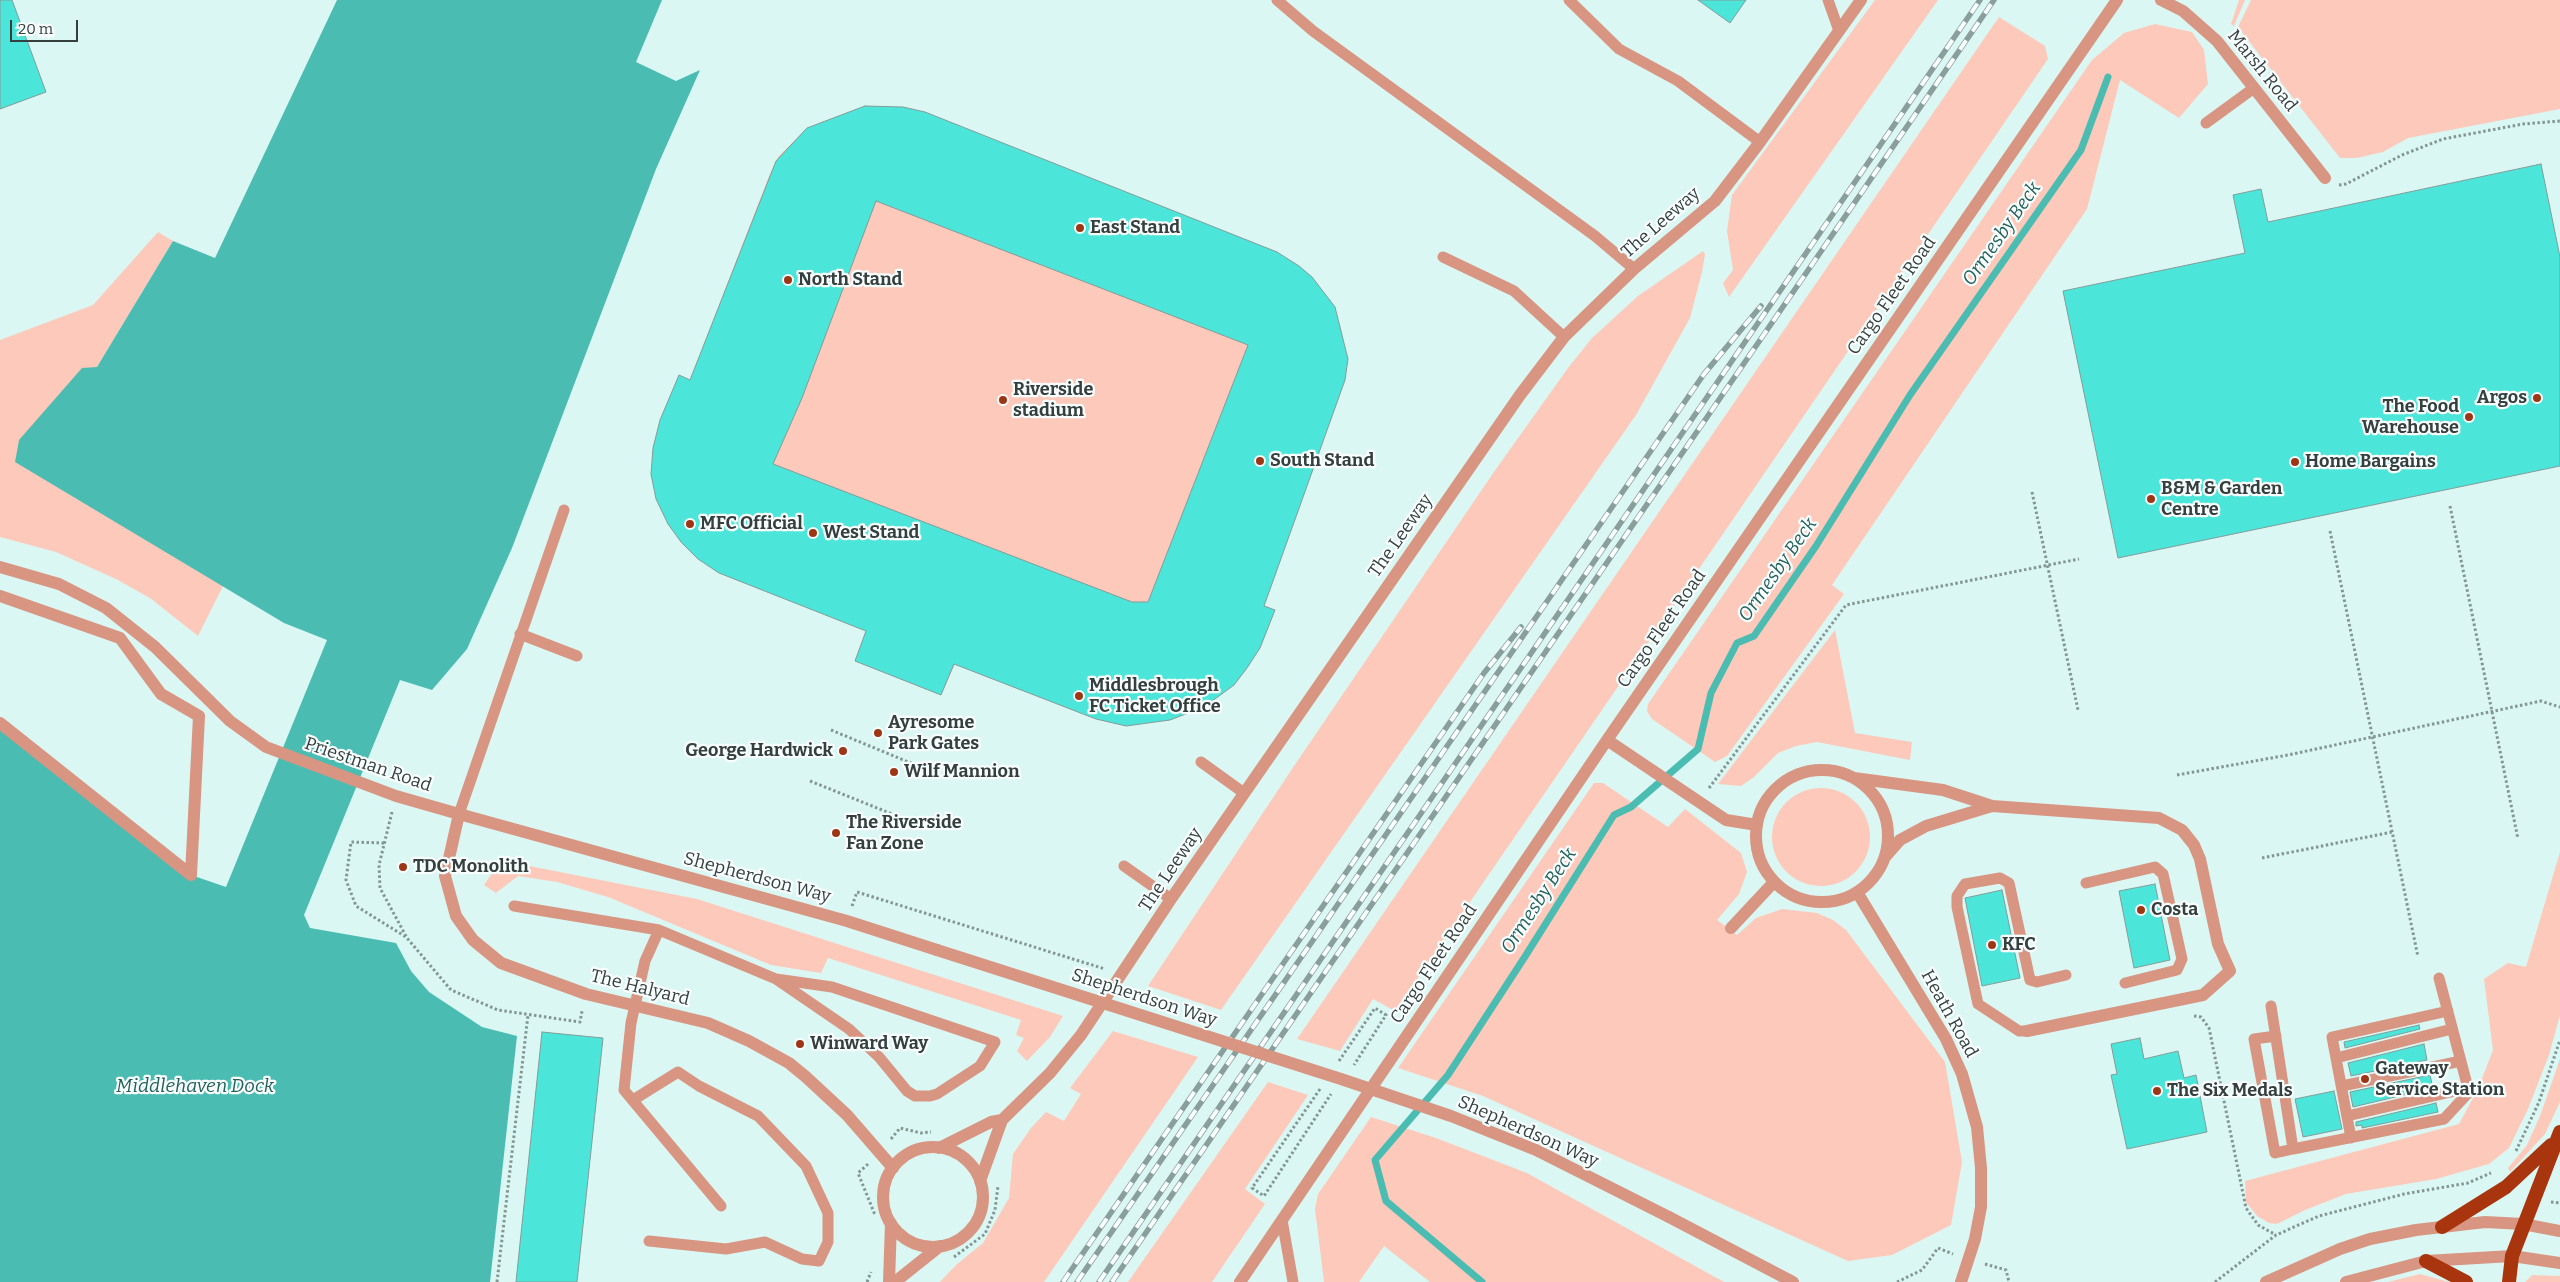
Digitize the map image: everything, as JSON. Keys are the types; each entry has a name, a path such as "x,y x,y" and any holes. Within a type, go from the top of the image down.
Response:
{"highway":[{"path":"2508,1282 2512,1256 2523,1224 2558,1137"},
{"path":"2442,1227 2506,1187 2558,1137"},
{"path":"2426,1261 2466,1282"}],"street":[{"name":"The Leeway","path":"980,1181 1002,1120 1050,1074 1081,1035 1244,793 1520,395 1564,337 1634,269 1714,200 1760,142 1861,0"},
{"name":"Cargo Fleet Road","path":"1240,1282 1607,740 2117,0"},
{"name":"Marsh Road","path":"2160,0 2183,11 2217,41 2325,178"},
{"name":"Priestman Road","path":"0,567 59,584 106,608 155,647 230,721 266,748 396,796 459,814"},
{"path":"0,596 120,638 161,694 199,716 191,875 0,723"},
{"path":"1607,740 1695,801 1726,820 1757,824"},
{"path":"1992,806 1926,826 1900,840 1885,857 1874,877 1857,892 1836,901 1814,902 1792,895 1774,882 1762,865 1758,852 1757,824 1766,801 1783,783 1806,772 1830,770 1854,778 1943,790 1992,806 2160,818 2182,830 2194,845 2200,859 2218,944 2230,971 2203,995 2027,1031"},
{"path":"1854,778 1872,792 1884,812 1888,834 1885,857"},
{"name":"Shepherdson Way","path":"459,814 847,921 1451,1116 1536,1150 1793,1282"},
{"name":"The Halyard","path":"459,814 445,876 456,916 473,940 501,963 586,994 635,1004 708,1023 749,1041 789,1063 847,1115 893,1168"},
{"path":"1731,928 1774,882"},
{"name":"Heath Road","path":"1857,892 1946,1039 1962,1074 1977,1127 1981,1168 1981,1207 1975,1239 1961,1282"},
{"name":"The Leeway","path":"939,1148 991,1122 1002,1120"},
{"path":"939,1148 955,1152 969,1162 980,1181 983,1194 982,1211 974,1226 962,1239 940,1246 929,1247 912,1243 900,1235 890,1223 885,1210 884,1195 886,1181 893,1168 906,1156 922,1149 939,1148"},
{"path":"2266,1282 2340,1248 2370,1240 2442,1227 2485,1222 2523,1224 2558,1231"},
{"path":"889,1282 890,1223"},
{"path":"895,1282 940,1246"},
{"path":"2346,1282 2426,1261 2512,1256 2554,1262"}],"lane":[{"path":"1277,0 1313,31 1595,236 1634,269"},
{"path":"1569,0 1619,49 1678,81 1760,142"},
{"path":"1828,0 1839,30"},
{"path":"2206,123 2254,88"},
{"path":"1443,257 1514,291 1564,337"},
{"path":"459,814 564,510"},
{"path":"520,634 577,656"},
{"path":"1201,762 1244,793"},
{"path":"1124,866 1172,899"},
{"path":"2086,883 2155,867 2163,874 2182,959 2176,970 2125,984"},
{"path":"2027,1031 2019,1030 1978,1004 1957,907 1957,896 1965,884 2000,878 2009,883 2030,980 2037,982 2066,974"},
{"path":"514,906 659,930 776,978 832,988 995,1042 980,1066 937,1094 915,1096 907,1092 879,1057 849,1029 776,978"},
{"path":"659,930 645,961 635,1004 624,1090 721,1206"},
{"path":"2276,1036 2254,1039 2275,1153 2444,1119 2469,1092 2439,978"},
{"path":"2272,1006 2293,1149"},
{"path":"2351,1138 2332,1037 2448,1011"},
{"path":"2336,1058 2452,1029"},
{"path":"2342,1086 2461,1061"},
{"path":"632,1100 678,1072 699,1086 758,1116 806,1166 828,1213 828,1242 819,1261 802,1259 765,1242 726,1249 649,1241"},
{"path":"2347,1116 2468,1088"},
{"path":"1282,1220 1293,1282"}],"path":[{"path":"2325,178 2331,186 2346,184 2402,155 2444,139 2523,124 2560,121"},
{"path":"2032,492 2078,710"},
{"path":"2450,506 2518,840"},
{"path":"2330,531 2418,957"},
{"path":"1695,801 1846,605 2079,559"},
{"path":"2178,775 2373,737 2541,701 2560,707"},
{"path":"831,730 918,766"},
{"path":"810,781 897,816"},
{"path":"396,796 379,865 380,888 407,938 451,990 498,1010 580,1022 586,994"},
{"path":"2262,858 2392,832"},
{"path":"384,843 351,842 346,880 356,906 407,938"},
{"path":"847,921 857,892 1122,974"},
{"path":"2188,998 2192,1016 2201,1017 2209,1028 2246,1208 2258,1225 2276,1235"},
{"path":"497,1282 528,1015"},
{"path":"2510,1158 2516,1152 2539,1102 2560,1040"},
{"path":"1294,1127 1252,1188 1264,1196 1341,1079"},
{"path":"900,1128 921,1133 933,1132"},
{"path":"2215,1282 2276,1235 2319,1216 2404,1194 2468,1183 2497,1170"},
{"path":"948,1262 985,1234 995,1210 1000,1177"},
{"path":"1897,1282 1922,1270 1938,1248 1968,1261 2006,1270 2008,1282"}],"shaded area":[{"path":"1875,0 1938,0 1729,297 1723,283 1733,270 1727,231 1732,195"},
{"path":"2239,0 2245,0 2234,26 2231,24"},
{"path":"2251,0 2560,0 2560,109 2408,138 2383,152 2357,158 2340,158 2238,27"},
{"path":"1999,17 2045,46 2048,59 1714,547 1395,1011 1373,999 1340,1051 1297,1039"},
{"path":"2155,24 2192,32 2204,50 2208,84 2179,118 2120,80 2087,209 1832,585 1844,594 1727,756 1715,762 1652,719 1647,711 1648,704 2092,60 2124,33"},
{"name":"Riverside stadium","path":"865,106 903,107 919,111 1277,252 1312,277 1335,307 1348,359 1345,380 1264,605 1275,610 1260,648 1247,668 1234,685 1204,707 1170,720 1126,726 1096,719 955,664 941,695 855,661 866,630 719,573 698,559 681,542 668,524 651,474 653,448 660,420 679,375 690,380 769,176 778,157 807,128"},
{"path":"158,232 173,241 97,367 90,369 15,461 223,586 198,636 150,598 116,579 56,552 0,537 0,340 93,305"},
{"path":"1703,251 1705,254 1702,272 1690,318 1636,415 1221,1010 1148,986 1292,769 1496,469 1568,368 1592,338 1638,296"},
{"path":"1835,630 1855,733 1912,742 1910,760 1817,742 1796,746 1778,753 1754,777 1741,786 1718,784"},
{"path":"1594,783 1603,783 1668,827 1685,809 1741,853 1747,872 1739,894 1717,920 1737,935 1756,918 1782,909 1817,913 1833,920 1846,930 1945,1062 1962,1162 1951,1225 1892,1255 1848,1261 1483,1096 1398,1068"},
{"path":"1821,788 1840,792 1856,802 1866,818 1870,837 1866,856 1856,872 1840,882 1821,886 1802,882 1786,872 1776,856 1772,837 1776,818 1786,802 1802,792"},
{"path":"2560,852 2560,1015 2549,1055 2528,1109 2509,1148 2489,1164 2436,1179 2346,1194 2305,1210 2277,1224 2269,1223 2257,1216 2246,1202 2245,1181 2459,1124 2478,1089 2493,1050 2484,979 2508,963 2526,967"},
{"path":"509,862 697,899 1063,1016 1050,1037 1027,1061 1017,1051 1024,1038 1016,1035 1021,1020 828,958 821,973 771,965 608,897 557,882 518,876 496,893 484,885 495,869"},
{"path":"1113,1031 1198,1057 1044,1282 940,1282 956,1265 983,1243 1009,1198 1013,1154 1031,1128 1046,1112 1064,1121 1081,1094 1070,1088"},
{"path":"2560,1059 2560,1102 2545,1134 2510,1172 2508,1168 2527,1145 2540,1116"},
{"path":"1268,1082 1308,1095 1245,1189 1265,1204 1212,1282 1128,1282"},
{"path":"1371,1117 1436,1138 1527,1173 1724,1282 1430,1282 1384,1246 1359,1282 1324,1282 1315,1209 1318,1194"},
{"path":"2420,1274 2449,1282 2387,1282 2392,1281"},
{"path":"2532,1275 2560,1276 2560,1282 2525,1282"}],"water":[{"name":"Middlehaven Dock","path":"337,0 662,0 636,62 676,81 700,70 656,169 512,548 467,649 432,690 400,680 304,915 310,928 396,943 411,971 429,992 482,1027 517,1036 490,1282 0,1282 0,723 191,875 226,887 327,640 284,623 15,462 19,440 82,368 97,367 173,241 215,258"}],"building":[{"path":"0,0 12,0 46,92 0,109"},
{"path":"1698,0 1746,0 1730,23"},
{"name":"Riverside stadium","path":"865,106 903,107 925,112 1277,252 1312,277 1335,307 1348,359 1345,380 1264,606 1275,610 1260,648 1247,668 1234,685 1204,707 1170,720 1126,726 1096,719 954,664 941,695 855,661 866,631 719,573 698,559 681,542 668,524 656,499 651,474 653,448 660,420 679,375 690,380 776,161 807,128","holes":["876,201 1248,345 1148,602 1132,602 773,464 802,398"]},
{"path":"2541,164 2560,257 2560,466 2118,558 2063,291 2245,253 2233,195 2261,189 2268,222"},
{"name":"Costa","path":"2155,884 2170,960 2134,968 2119,891"},
{"name":"KFC","path":"2002,890 2020,978 1982,986 1965,898"},
{"path":"2419,1025 2420,1029 2345,1048 2344,1042"},
{"path":"542,1032 603,1038 577,1282 516,1282"},
{"name":"The Six Medals","path":"2140,1038 2144,1059 2178,1051 2184,1078 2196,1075 2207,1132 2127,1149 2111,1075 2117,1074 2111,1044"},
{"path":"2424,1044 2427,1060 2351,1076 2348,1063"},
{"path":"2430,1075 2433,1088 2353,1107 2350,1092"},
{"path":"2334,1091 2342,1129 2303,1137 2295,1099"},
{"path":"2436,1103 2438,1112 2362,1128 2362,1125 2356,1126 2356,1122"}],"waterway":[{"name":"Ormesby Beck","path":"1482,1282 1386,1201 1375,1160 1448,1075 1614,815 1631,807 1698,749 1711,693 1737,643 1754,636 1816,546 1910,395 2081,150 2108,77"}],"railway":[{"path":"1099,1282 1980,0"},
{"path":"1112,1282 1994,0"},
{"path":"1077,1282 1704,374 1761,306"},
{"path":"1063,1282 1484,673 1521,627"}],"place":[{"name":"East Stand","path":"1080,228"},
{"name":"North Stand","path":"788,280"},
{"name":"Argos","path":"2537,398"},
{"name":"Riverside stadium","path":"1003,400"},
{"name":"The Food Warehouse","path":"2469,417"},
{"name":"South Stand","path":"1260,461"},
{"name":"Home Bargains","path":"2295,462"},
{"name":"B&M & Garden Centre","path":"2151,499"},
{"name":"MFC Official","path":"690,524"},
{"name":"West Stand","path":"813,533"},
{"name":"Middlesbrough FC Ticket Office","path":"1079,696"},
{"name":"Ayresome Park Gates","path":"878,733"},
{"name":"George Hardwick","path":"843,751"},
{"name":"Wilf Mannion","path":"894,772"},
{"name":"The Riverside Fan Zone","path":"836,833"},
{"name":"TDC Monolith","path":"403,867"},
{"name":"Costa","path":"2141,910"},
{"name":"KFC","path":"1992,945"},
{"name":"Winward Way","path":"800,1044"},
{"name":"Gateway Service Station","path":"2365,1079"},
{"name":"The Six Medals","path":"2157,1091"}]}
